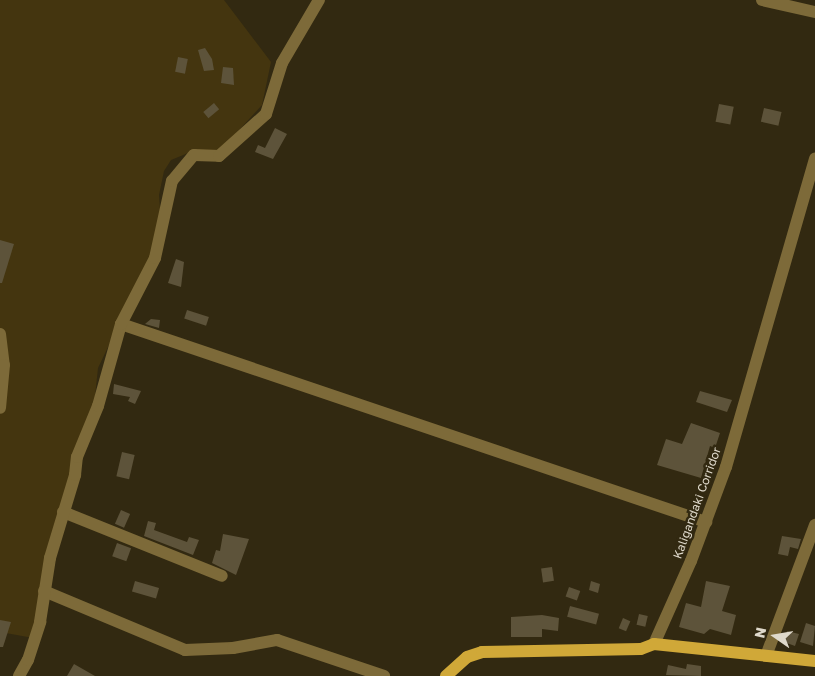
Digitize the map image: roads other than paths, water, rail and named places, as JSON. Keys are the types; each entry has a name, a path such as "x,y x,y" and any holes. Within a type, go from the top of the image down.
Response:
{"main road":[{"path":"446,676 467,657 482,652 641,649 654,644 815,661"}],"street":[{"path":"20,676 28,660 40,622 44,591 77,456 98,406 121,324 156,258 172,181 194,155 219,156 266,114 282,63 319,0"},
{"path":"762,0 815,12"},
{"name":"Kaligandaki Corridor","path":"654,644 706,522 726,467 780,287 815,159"},
{"path":"121,324 706,522"},
{"path":"0,334 4,365 0,408"},
{"path":"63,512 222,576"},
{"path":"766,656 815,524"},
{"path":"44,591 185,650 233,648 277,640 384,676"}]}
